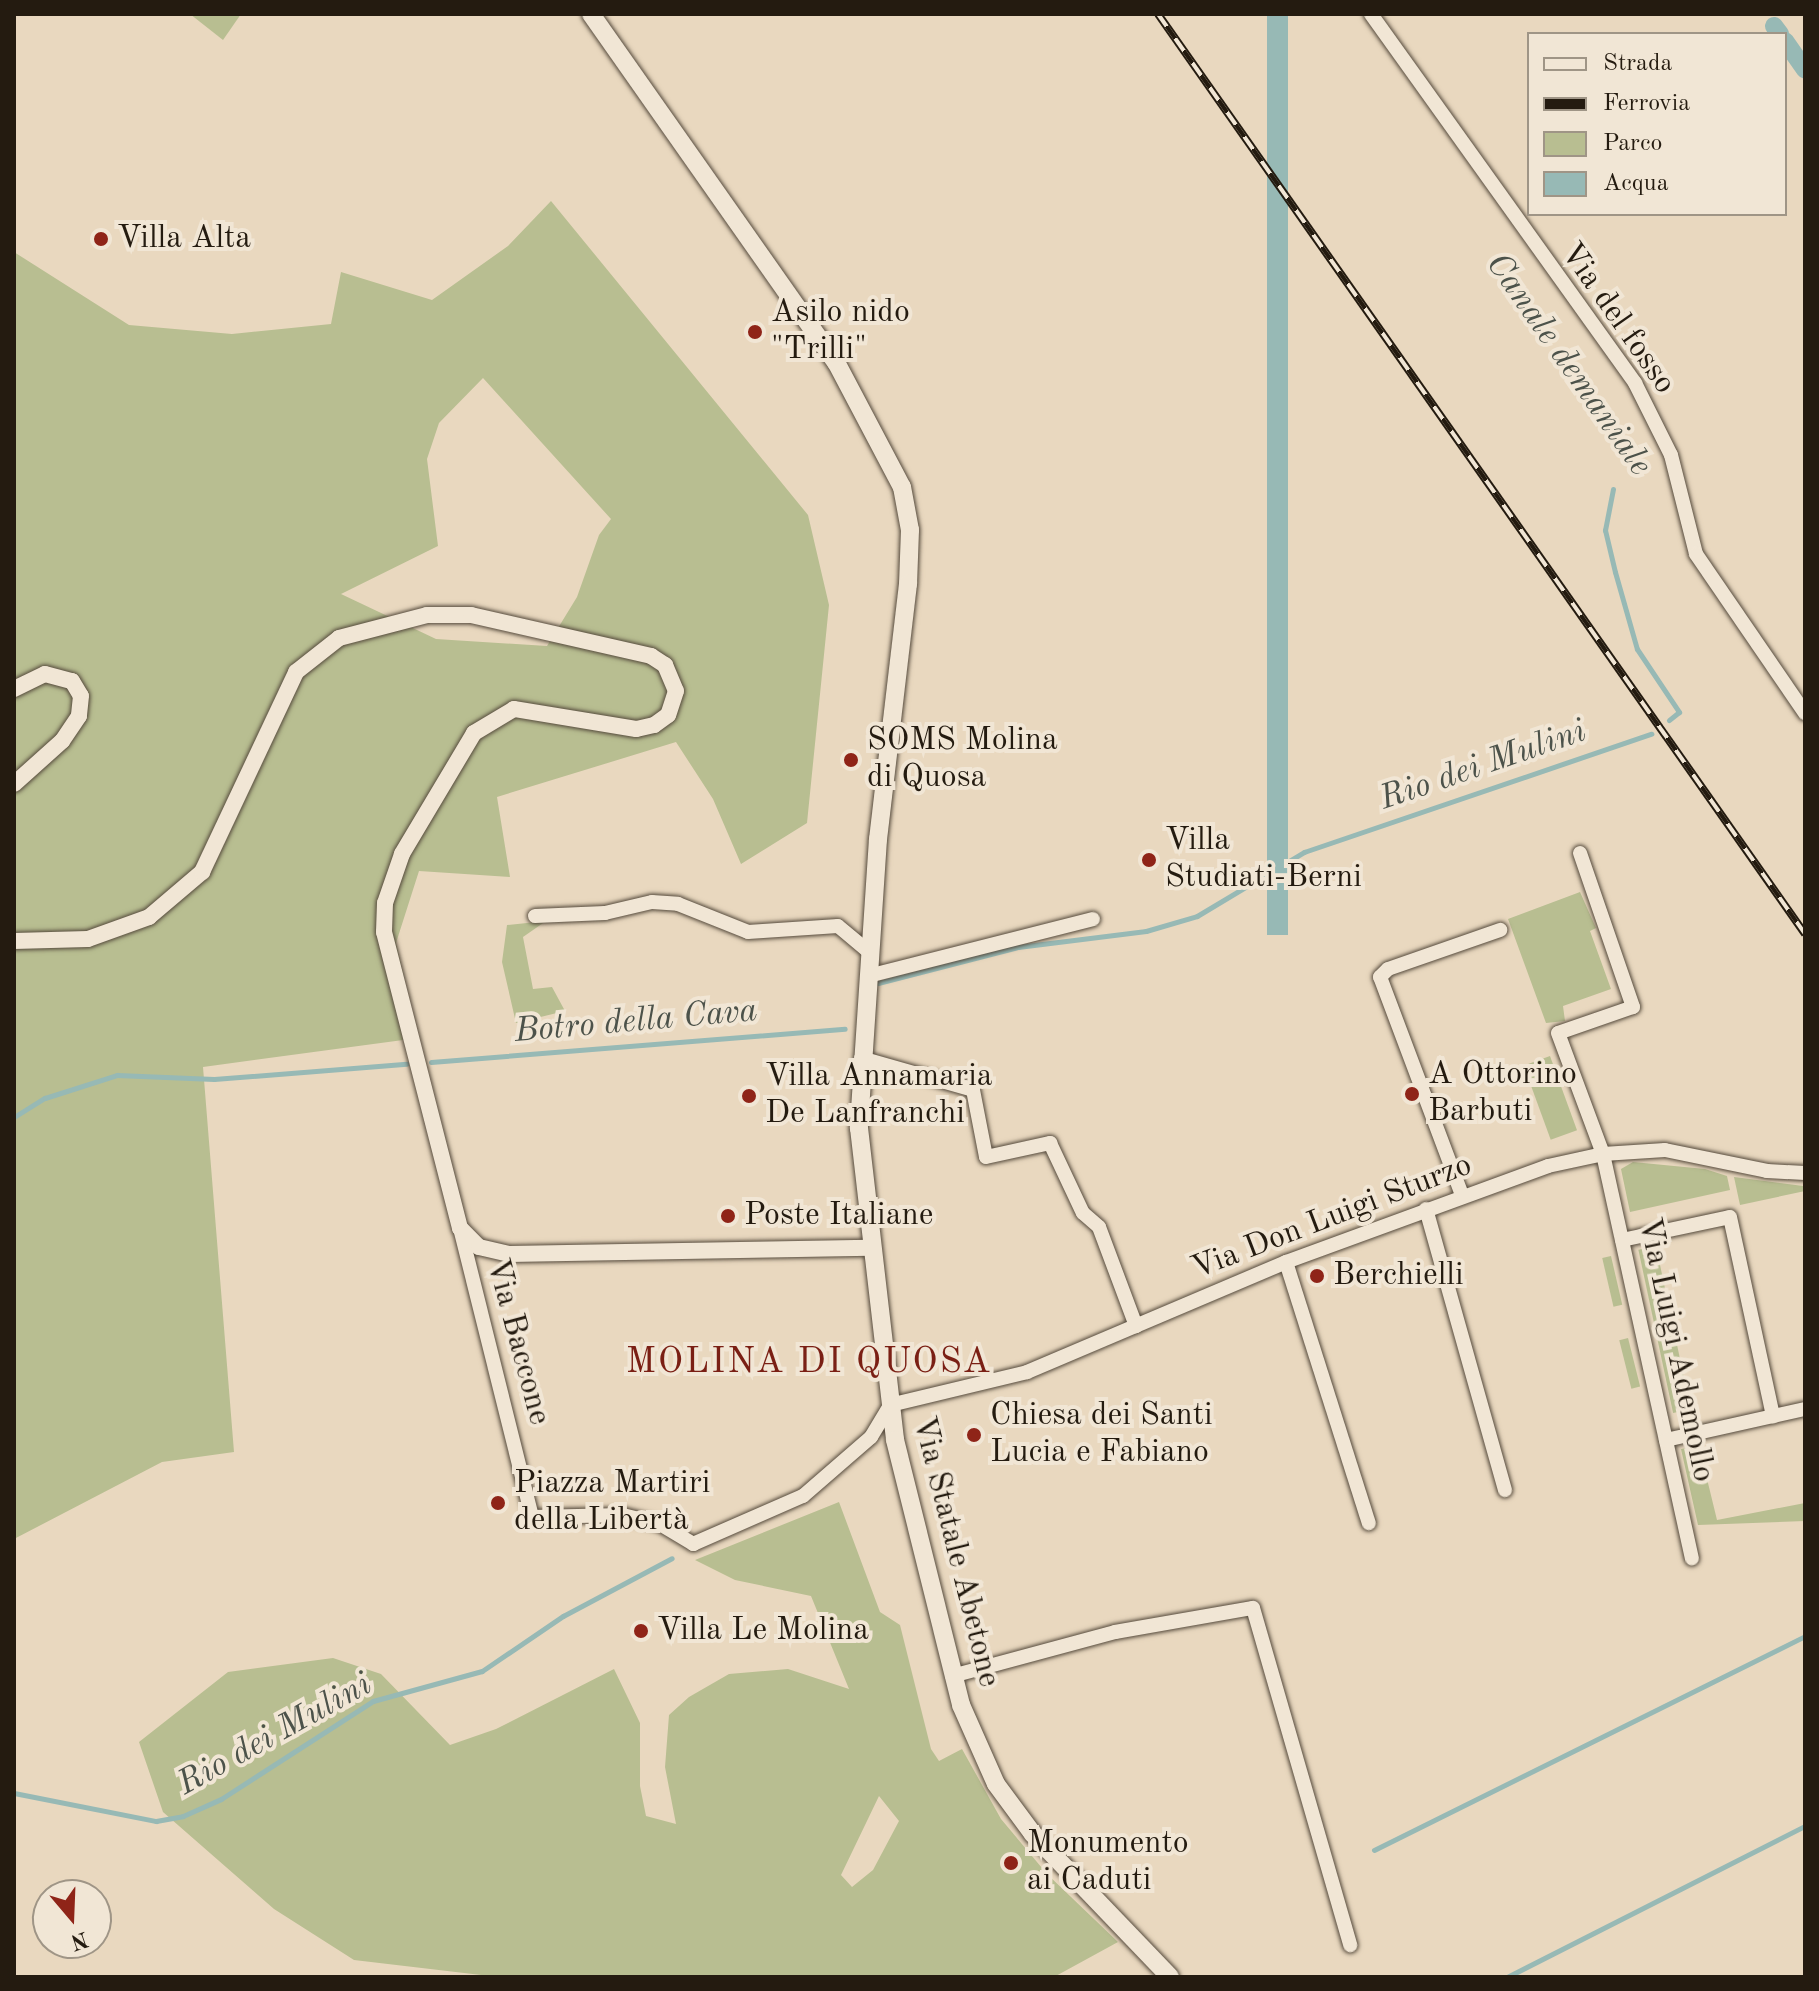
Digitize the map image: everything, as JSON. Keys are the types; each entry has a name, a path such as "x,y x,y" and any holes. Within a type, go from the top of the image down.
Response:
{"main road":[{"name":"Via Statale Abetone","path":"591,14 836,362 902,487 910,530 908,584 869,952 859,1128 870,1248 890,1405 952,1676 973,1737 1012,1808 1170,1977"}],"street":[{"name":"Via del fosso","path":"1371,14 1546,266 1635,383 1671,455 1696,554 1805,713"},
{"path":"14,941 88,939 149,917 202,872 296,672 339,638 427,615 471,615 651,656 665,665 676,691 674,703 654,725 636,729 514,709 474,733 402,854 382,920 460,1228 479,1247 509,1254 870,1248"},
{"path":"14,689 45,674 72,681 81,696 79,716 62,741 14,784"},
{"name":"Via Luigi Ademollo","path":"1580,853 1633,1007 1558,1033 1603,1154 1692,1558"},
{"path":"535,916 605,913 652,902 678,904 748,932 838,926 869,952"},
{"path":"868,976 1093,919"},
{"path":"1462,1195 1380,977 1388,969 1500,930"},
{"path":"861,1058 973,1090 986,1157 1050,1143 1083,1213 1099,1227 1136,1326"},
{"name":"Via Don Luigi Sturzo","path":"890,1405 1003,1380 1286,1262 1462,1195 1603,1154 1685,1152 1767,1171 1805,1173"},
{"path":"1426,1209 1505,1490"},
{"path":"1622,1240 1730,1217 1773,1416"},
{"name":"Via Baccone","path":"460,1228 532,1517 623,1515 660,1524 693,1544 803,1496 871,1437 890,1405"},
{"path":"1286,1262 1369,1523"},
{"path":"1666,1440 1805,1409"},
{"path":"952,1676 1115,1632 1253,1608 1350,1945"}],"green space":[{"path":"190,14 241,14 223,40"},
{"path":"551,201 808,515 829,605 807,823 741,864 713,799 676,742 497,797 510,877 419,871 396,943 418,1038 203,1067 234,1452 162,1462 14,1539 14,252 129,325 232,334 331,324 341,272 432,300 508,246","holes":["483,378 611,519 599,535 577,597 547,646 436,639 341,594 438,546 427,459 439,423"]},
{"path":"1580,892 1596,928 1590,931 1611,989 1563,1006 1565,1021 1546,1023 1508,919"},
{"path":"546,921 523,937 533,989 552,987 565,1011 516,1023 502,962 507,925"},
{"path":"1550,1056 1577,1130 1551,1140 1524,1066"},
{"path":"1633,1162 1705,1169 1727,1176 1730,1190 1630,1212 1621,1169"},
{"path":"1734,1177 1803,1186 1805,1191 1740,1205"},
{"path":"1656,1246 1691,1409 1673,1413 1638,1250"},
{"path":"1611,1256 1622,1305 1613,1307 1602,1258"},
{"path":"1628,1338 1640,1387 1631,1389 1619,1340"},
{"path":"1699,1446 1717,1520 1805,1503 1805,1521 1698,1525 1681,1449"},
{"path":"839,1502 880,1612 900,1625 931,1749 939,1761 962,1749 1001,1819 1047,1874 1118,1942 1054,1977 498,1977 354,1960 274,1909 163,1812 139,1742 228,1672 333,1658 381,1674 450,1745 496,1729 614,1669 640,1723 640,1786 646,1816 676,1824 665,1767 669,1715 689,1697 729,1674 788,1669 849,1689 811,1596 735,1580 695,1560","holes":["879,1796 899,1821 873,1870 852,1887 841,1875"]}],"water":[{"path":"1267,14 1288,14 1288,935 1267,935"}],"waterway":[{"path":"1774,26 1778,32"},
{"path":"1787,44 1805,70"},
{"name":"Rio dei Mulini","path":"1613,489 1605,530 1615,572 1637,649 1679,712 1669,720"},
{"name":"Rio dei Mulini","path":"878,983 1018,947 1146,931 1197,916 1304,852 1651,734"},
{"name":"Botro della Cava","path":"431,1062 845,1029"},
{"name":"Botro della Cava","path":"14,1117 45,1098 117,1075 214,1079 406,1064"},
{"name":"Rio dei Mulini","path":"14,1793 156,1821 183,1816 221,1799 373,1701 482,1671 563,1616 672,1558"},
{"path":"1374,1850 1805,1636"},
{"path":"1507,1977 1805,1826"}],"railway":[{"path":"1158,14 1805,934"}],"place":[{"name":"Villa Alta","path":"101,239"},
{"name":"Asilo nido \"Trilli\"","path":"755,332"},
{"name":"SOMS Molina di Quosa","path":"851,760"},
{"name":"Villa Studiati-Berni","path":"1149,860"},
{"name":"A Ottorino Barbuti","path":"1412,1094"},
{"name":"Villa Annamaria De Lanfranchi","path":"749,1096"},
{"name":"Poste Italiane","path":"728,1216"},
{"name":"Berchielli","path":"1317,1276"},
{"name":"Chiesa dei Santi Lucia e Fabiano","path":"974,1435"},
{"name":"Piazza Martiri della Libertà","path":"498,1503"},
{"name":"Villa Le Molina","path":"641,1631"},
{"name":"Monumento ai Caduti","path":"1011,1863"}],"district":[{"name":"MOLINA DI QUOSA","path":"809,1364"}],"water label":[{"name":"Canale demaniale","path":"1568,365"}]}
